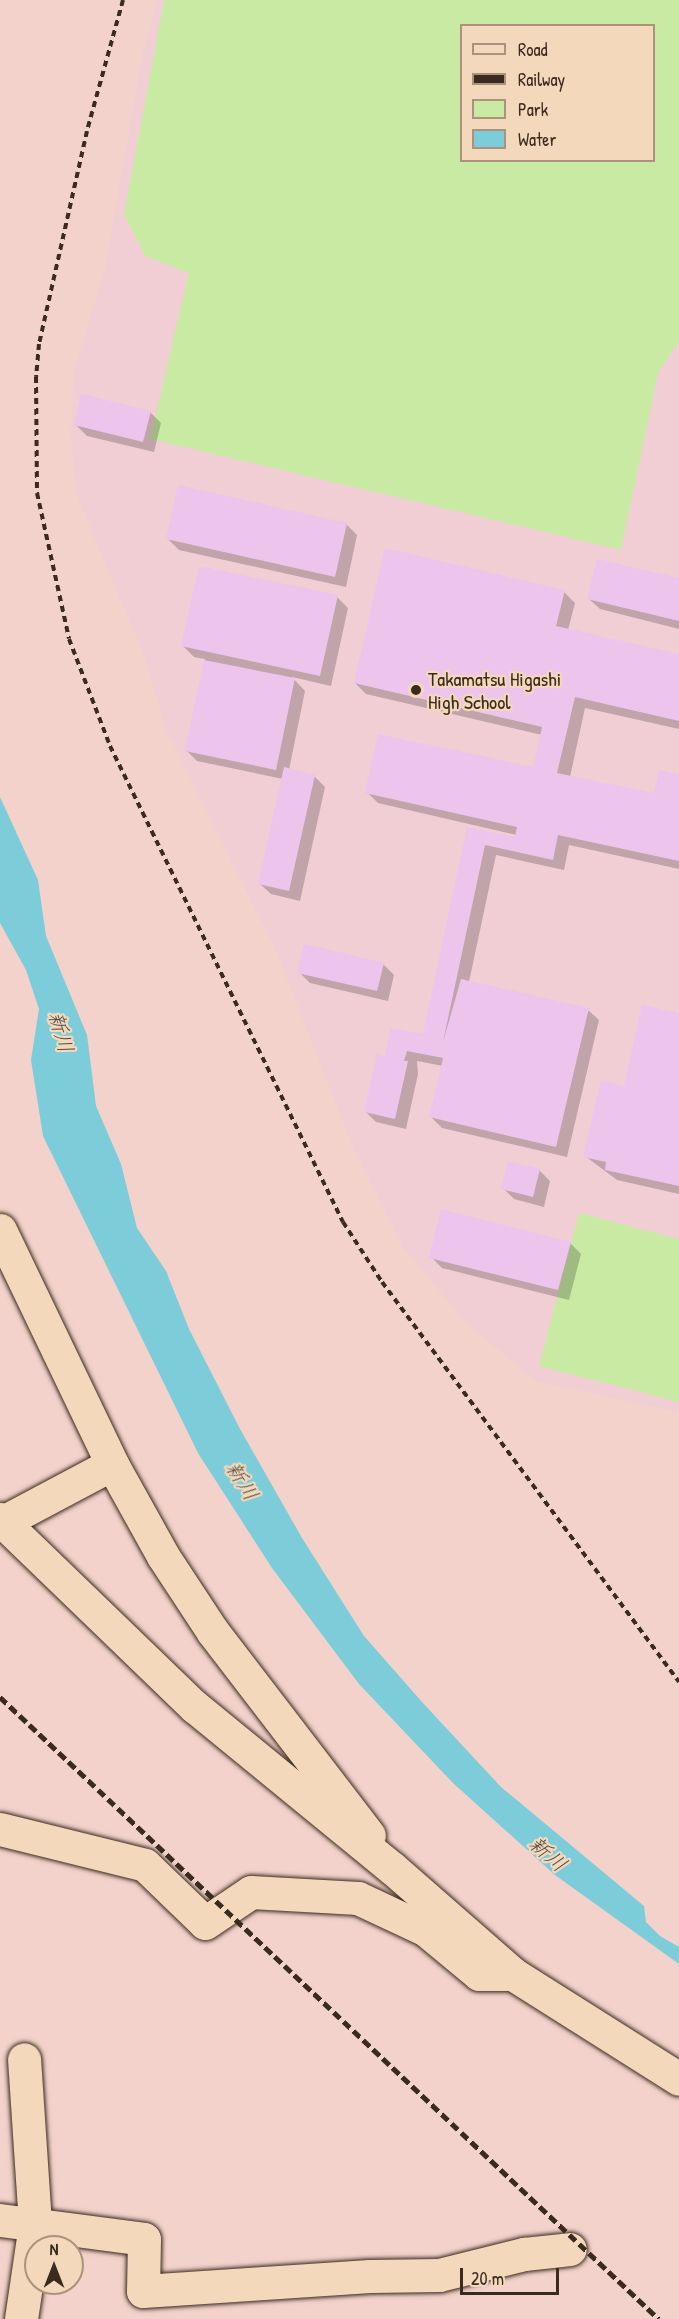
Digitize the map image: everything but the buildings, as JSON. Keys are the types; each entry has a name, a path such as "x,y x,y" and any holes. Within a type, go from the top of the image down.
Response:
{"street":[{"path":"0,1230 112,1464 163,1556 213,1632 330,1780 392,1868"},
{"path":"112,1464 2,1520 195,1707 392,1868 513,1974 679,2079"},
{"path":"0,1829 145,1865 205,1923 251,1892 358,1898 426,1930 479,1974 513,1974"},
{"path":"21,2319 35,2224 24,2059"},
{"path":"0,2220 144,2239 143,2291 370,2276 439,2275 524,2254 570,2249"}],"path":[{"path":"123,0 87,131 39,344 36,377 37,493 69,639 115,756 343,1222 382,1282 679,1682"}],"shaded area":[{"name":"Takamatsu Higashi High School","path":"158,0 679,0 679,1412 536,1381 466,1323 403,1247 353,1147 275,948 166,729 142,650 77,496 71,437 74,371 105,269 143,52"}],"green space":[{"path":"164,0 679,0 679,341 658,373 621,550 150,439 189,273 145,256 124,214"},
{"path":"579,1213 679,1239 679,1402 539,1366"}],"water":[{"name":"新川","path":"0,797 38,880 46,936 87,1035 96,1106 121,1164 137,1228 166,1271 189,1329 240,1429 302,1538 364,1636 422,1702 501,1787 644,1906 646,1922 660,1936 679,1947 679,1964 555,1875 453,1783 359,1684 272,1568 198,1453 43,1136 31,1060 39,1009 26,970 0,923"}],"railway":[{"path":"0,1697 659,2319"}],"place":[{"name":"Takamatsu Higashi High School","path":"416,690"}]}
